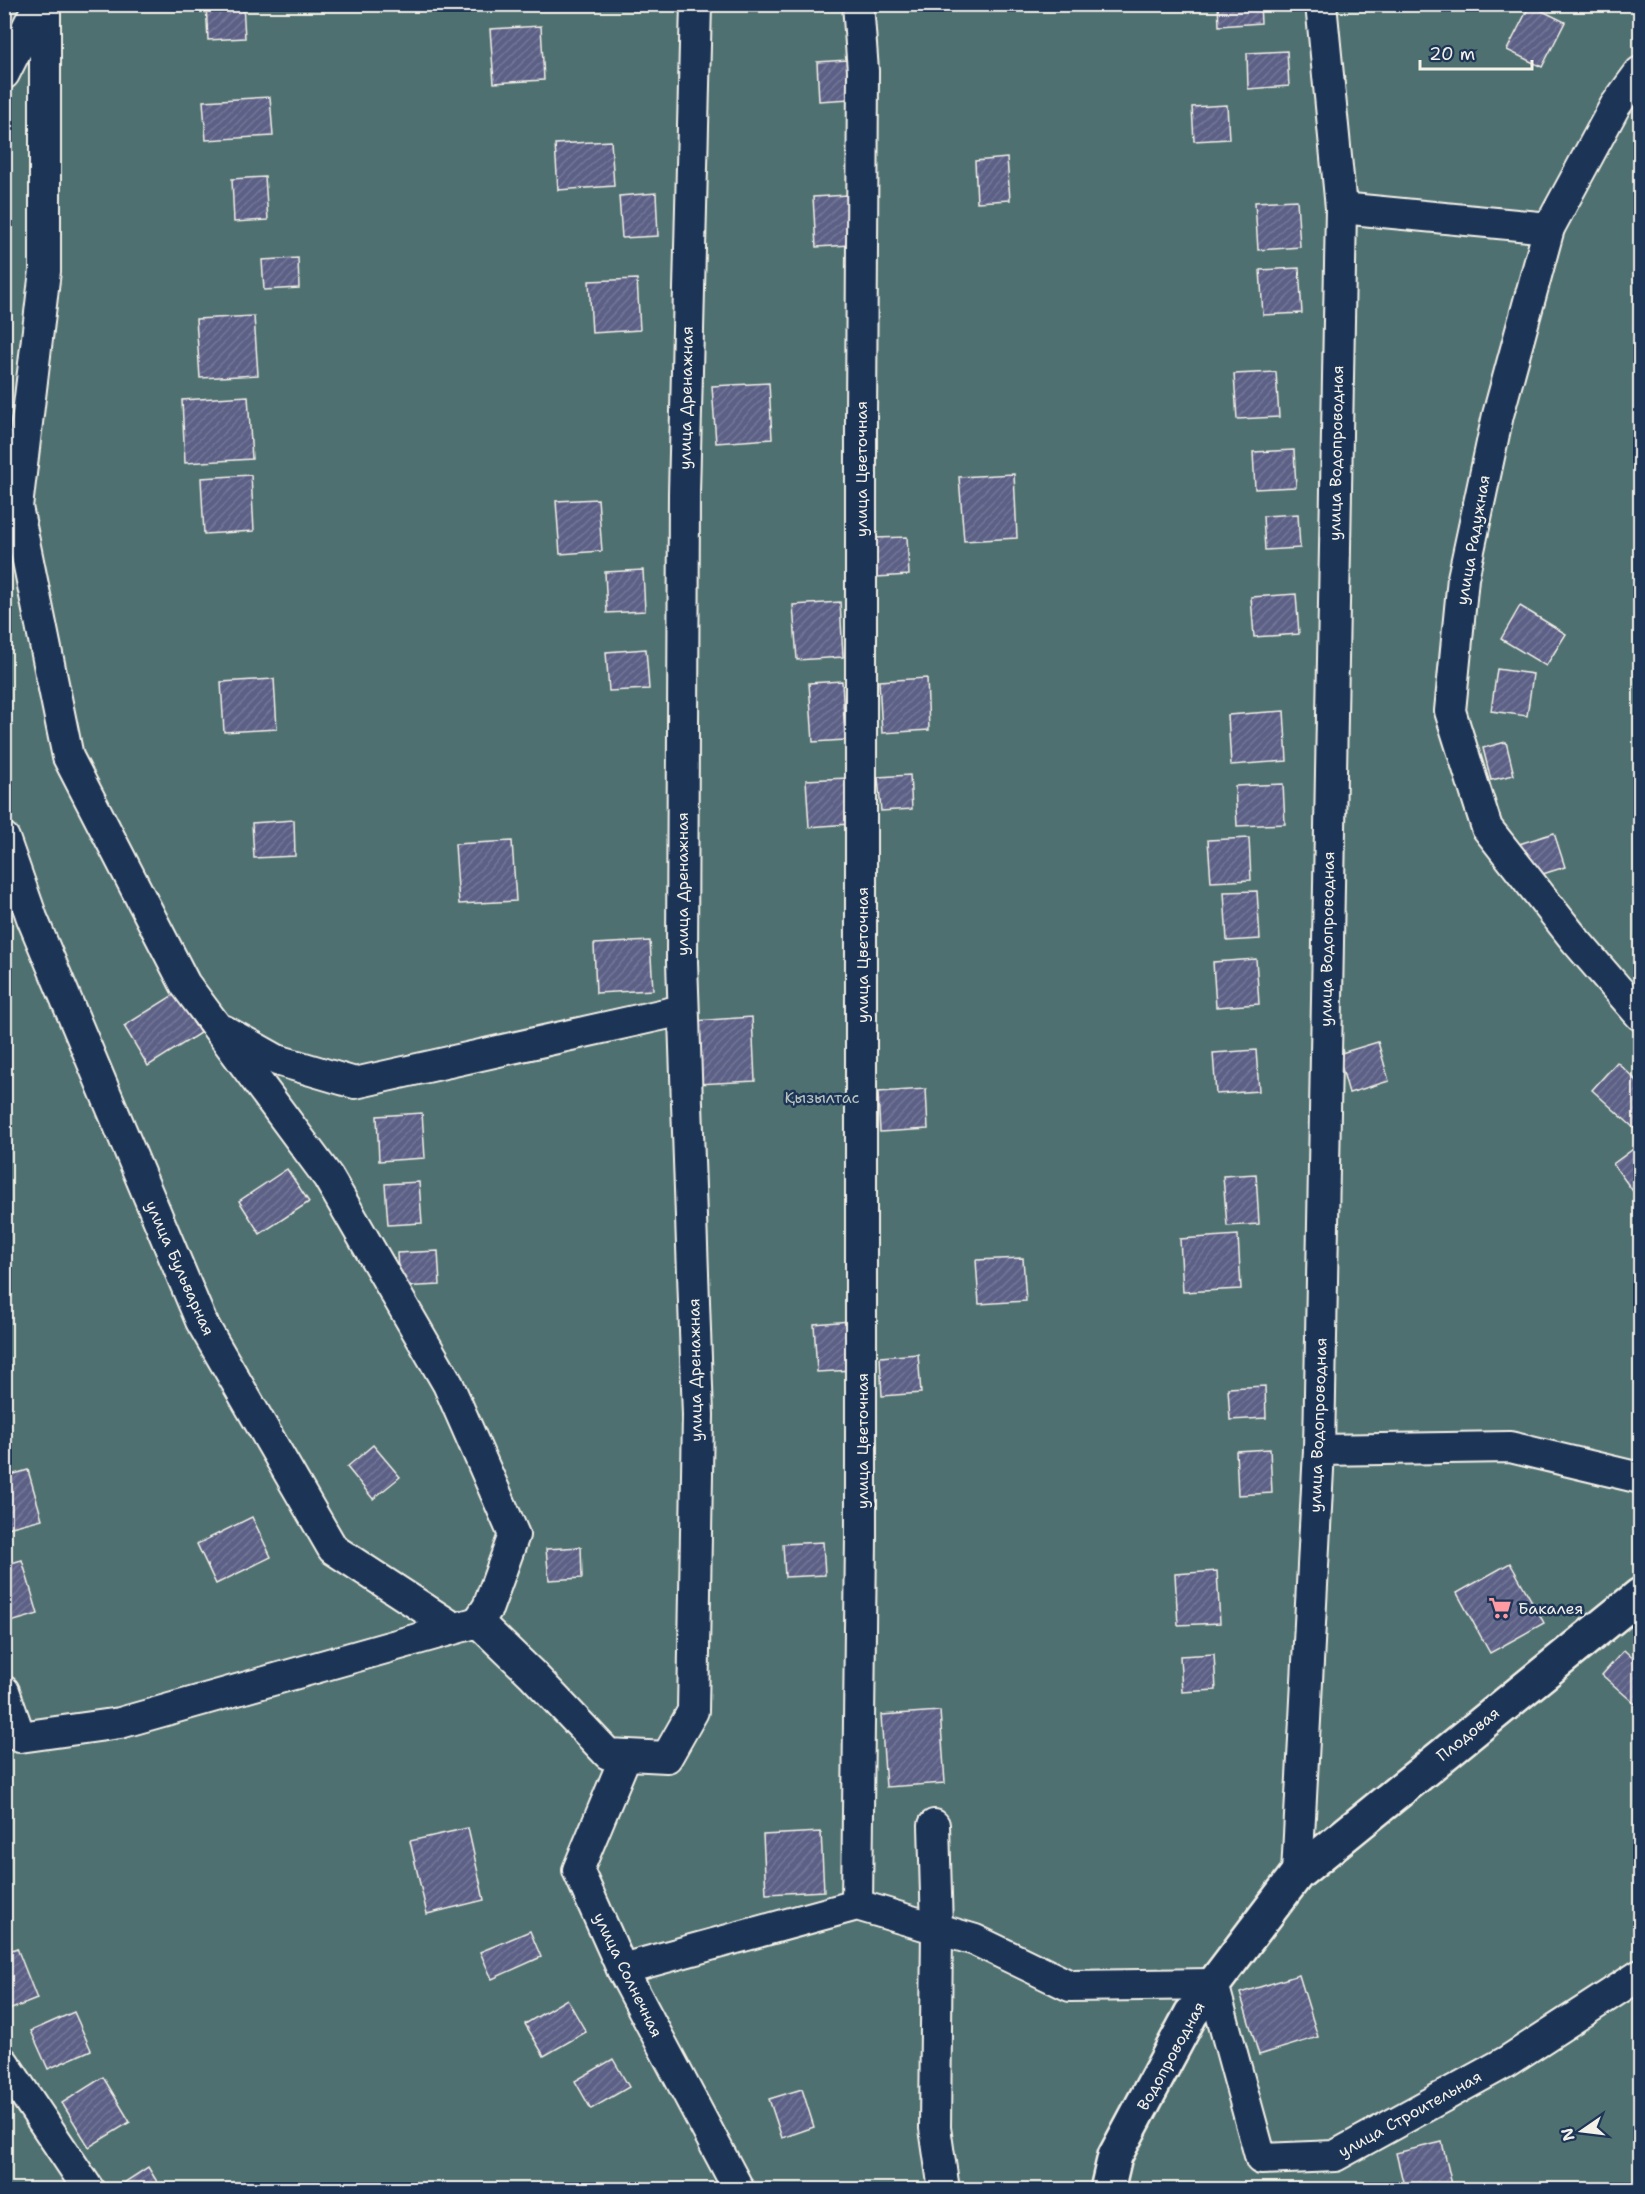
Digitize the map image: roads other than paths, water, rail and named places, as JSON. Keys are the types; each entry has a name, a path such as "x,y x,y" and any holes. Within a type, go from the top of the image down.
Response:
{"street":[{"path":"4,74 39,4"},
{"path":"4,1691 20,1737 120,1723 466,1625 488,1607 513,1535 453,1395 328,1177 185,984 68,758 17,507 45,271 45,4"},
{"name":"улица Дренажная","path":"667,1757 693,1711 698,1415 681,962 684,493 696,4"},
{"name":"улица Цветочная","path":"857,1905 861,1537 863,83 858,4"},
{"name":"улица Водопроводная","path":"1297,1874 1319,1450 1341,208 1321,4"},
{"name":"улица Радужная","path":"1641,72 1615,106 1549,228 1498,415 1463,578 1450,711 1487,828 1575,940 1641,1015"},
{"path":"1341,208 1549,228"},
{"name":"улица Бульварная","path":"4,838 32,918 201,1321 333,1550 466,1625 532,1674 608,1754 667,1757"},
{"path":"215,1025 277,1060 355,1083 683,1010"},
{"path":"1319,1450 1510,1447 1641,1478"},
{"name":"Плодовая","path":"1297,1874 1641,1595"},
{"name":"улица Солнечная","path":"626,1755 578,1870 622,1969 739,2190"},
{"path":"934,1825 937,1929 935,2128 944,2190"},
{"name":"Водопроводная","path":"1107,2190 1115,2156 1191,2014 1297,1874"},
{"path":"622,1969 857,1905 975,1940 1070,1986 1213,1984"},
{"name":"улица Строительная","path":"1213,1984 1261,2159 1335,2156 1506,2061 1641,1975"},
{"path":"4,2063 89,2190"}],"place":[{"name":"Бакалея","path":"1500,1608"}],"park label":[{"name":"Қызылтас","path":"822,1097"}]}
